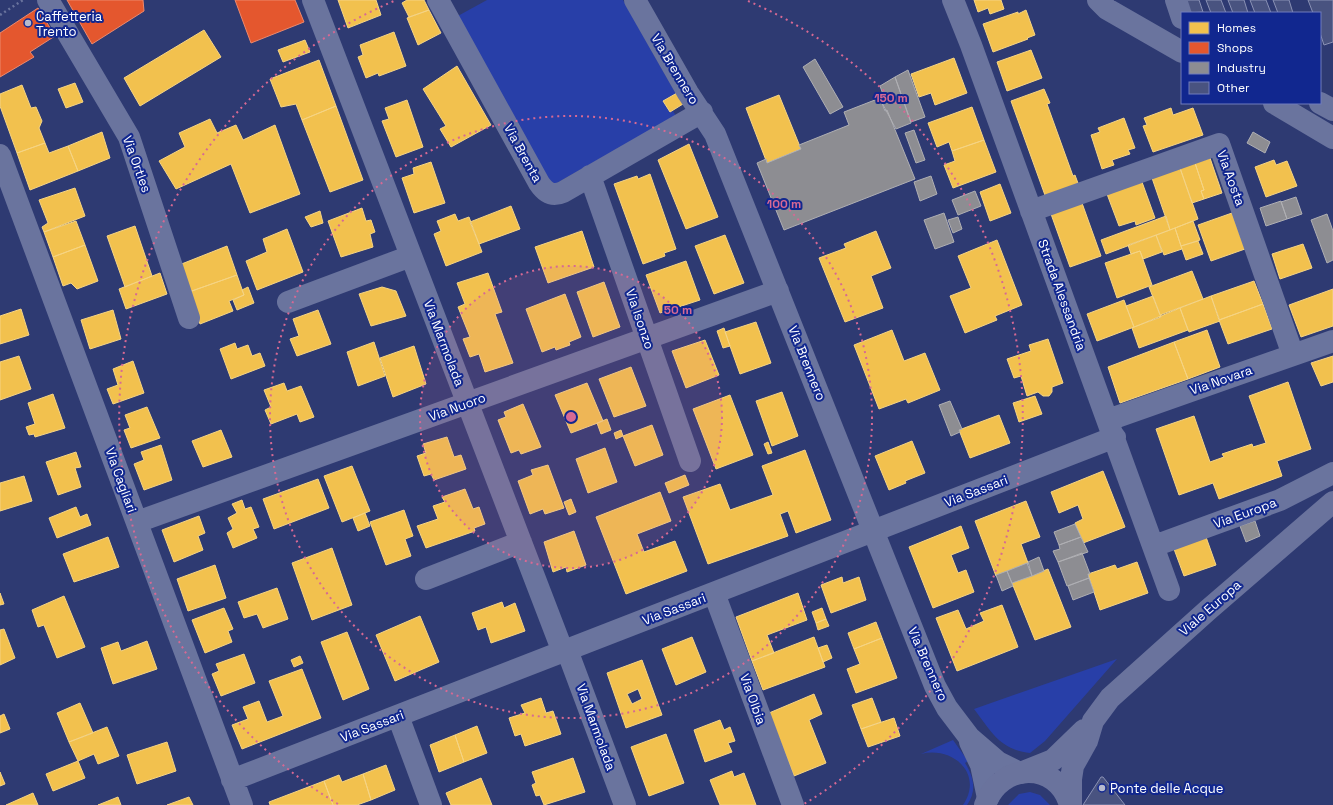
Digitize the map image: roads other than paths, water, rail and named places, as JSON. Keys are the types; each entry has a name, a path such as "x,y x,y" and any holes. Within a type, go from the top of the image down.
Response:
{"main road":[{"name":"Viale Europa","path":"986,803 1002,781 1020,773 1033,770 1053,760 1062,753 1077,734 1093,721 1110,698 1122,686 1333,502"},
{"name":"Viale Europa","path":"1071,805 1071,779 1073,766 1087,741 1093,721"},
{"path":"1020,773 1039,774 1052,779 1061,788 1071,805"}],"street":[{"name":"Via Ortles","path":"48,0 130,137 189,318"},
{"name":"Via Marmolada","path":"313,0 467,403 625,805"},
{"name":"Via Brenta","path":"438,0 544,189 552,194 560,193 702,112"},
{"name":"Via Brennero","path":"635,0 688,93 702,112 715,134 931,676 944,702 966,734 980,765 986,803"},
{"name":"Strada Alessandria","path":"953,0 971,45 1030,211 1112,429 1169,590"},
{"path":"1098,0 1107,9 1181,51"},
{"path":"1176,0 1181,15"},
{"path":"1276,104 1333,138"},
{"path":"1321,104 1333,110"},
{"name":"Via Aosta","path":"1030,211 1218,144 1293,355"},
{"name":"Via Cagliari","path":"0,154 242,805"},
{"name":"Via Isonzo","path":"590,176 690,461"},
{"path":"288,302 411,256"},
{"name":"Via Nuoro","path":"137,522 778,291"},
{"name":"Via Novara","path":"1112,429 1293,355 1333,341"},
{"name":"Via Sassari","path":"232,780 874,531 1112,429"},
{"name":"Via Europa","path":"1154,546 1287,498 1333,473"},
{"path":"426,579 521,542"},
{"name":"Via Olbia","path":"714,593 793,805"},
{"path":"398,716 431,805"},
{"name":"Via Brennero","path":"966,734 998,762 1020,773"}],"place":[{"name":"Caffetteria Trento","path":"28,23"},
{"name":"Ponte delle Acque","path":"1102,788"}]}
